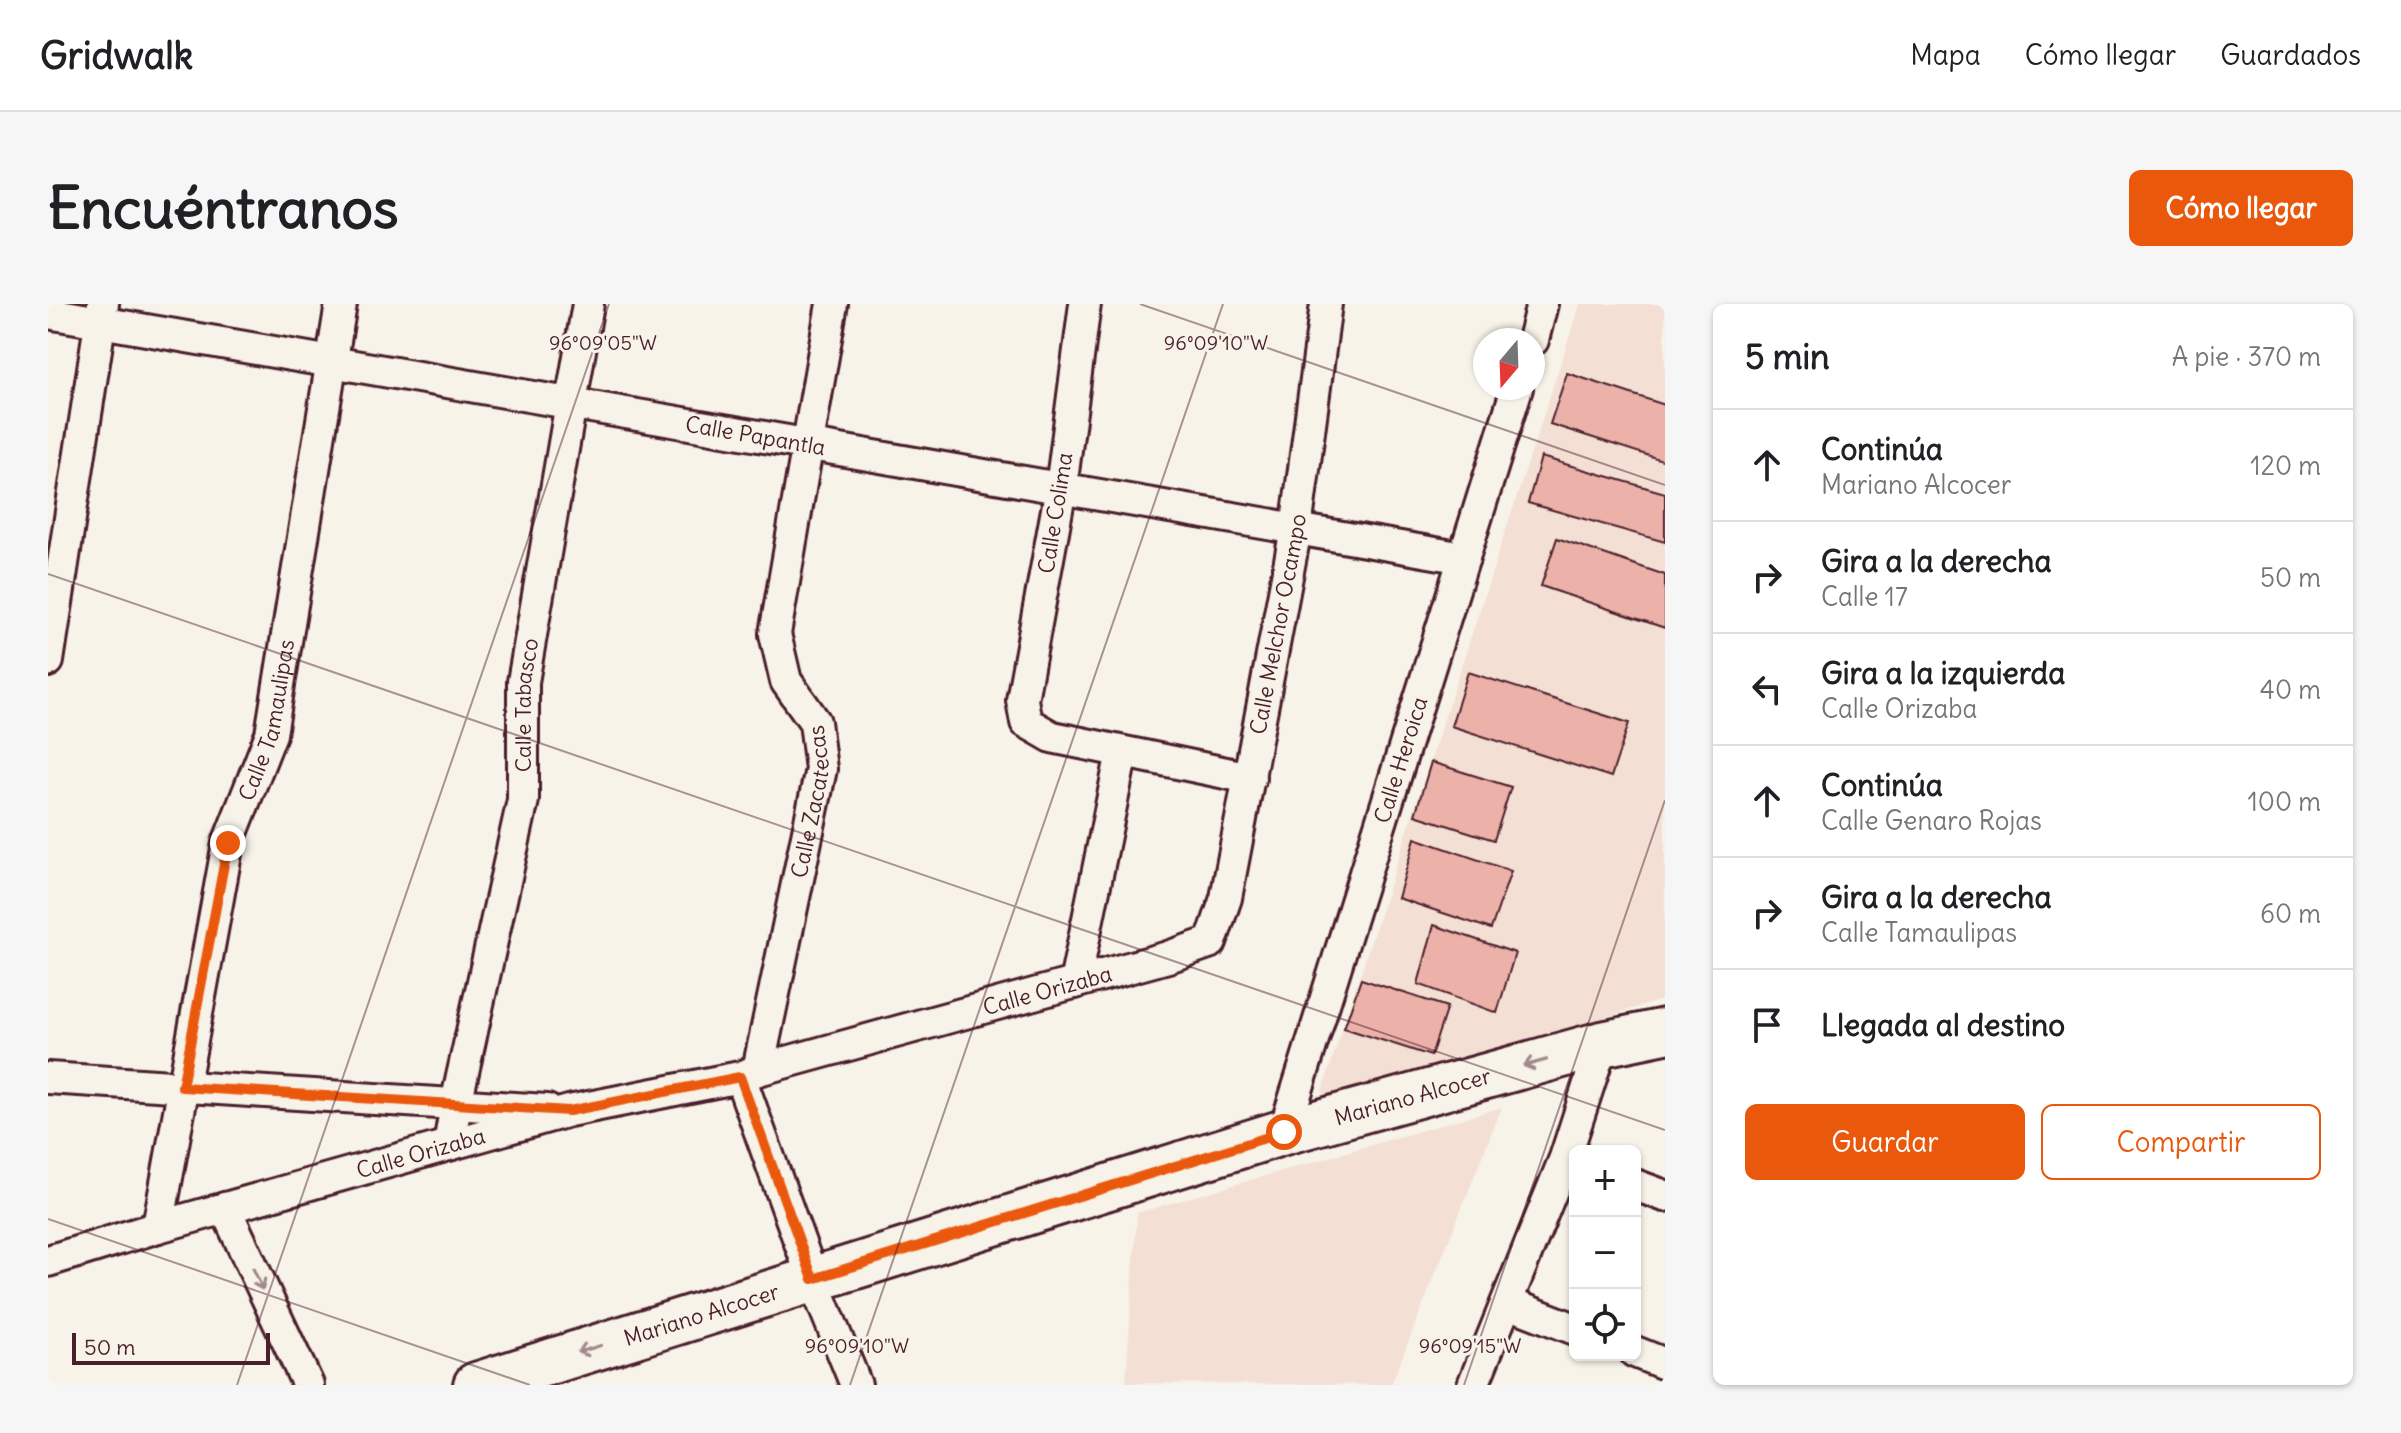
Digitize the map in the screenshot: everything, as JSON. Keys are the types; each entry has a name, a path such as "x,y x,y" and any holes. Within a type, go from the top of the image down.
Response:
{"main road":[{"name":"Mariano Alcocer","path":"476,1385 1284,1132 1602,1044 1665,1031"}],"street":[{"name":"Calle Tamaulipas","path":"158,1227 228,843 271,734 341,304"},
{"name":"Calle Tabasco","path":"449,1145 523,800 523,682 588,304"},
{"name":"Calle Zacatecas","path":"749,1074 821,769 815,722 786,681 775,634 832,304"},
{"name":"Calle Colima","path":"1085,304 1061,488 1022,700 1026,722 1052,737 1122,752"},
{"name":"Calle Melchor Ocampo","path":"1211,942 1226,898 1296,529 1326,304"},
{"path":"1536,328 1542,304"},
{"name":"Calle Papantla","path":"48,313 102,313 331,360 1464,558"},
{"path":"48,661 102,313"},
{"name":"Calle Heroica","path":"1284,1132 1513,400"},
{"path":"1075,983 1122,752 1250,778"},
{"name":"Calle Orizaba","path":"48,1261 569,1111 749,1074 1168,957 1211,942"},
{"path":"1574,1145 1602,1044"},
{"path":"749,1074 813,1279 856,1385"},
{"path":"48,1078 569,1111"},
{"path":"1473,1385 1569,1162"},
{"path":"1641,1187 1665,1196"},
{"path":"225,1208 308,1385"},
{"path":"1508,1303 1569,1327"},
{"path":"1641,1354 1665,1364"}],"shaded area":[{"path":"1580,304 1665,304 1665,999 1328,1101 1322,1091"},
{"path":"1502,1107 1391,1385 1126,1383 1137,1213"}],"building":[{"path":"1567,373 1665,405 1665,461 1550,424"},
{"path":"1541,457 1665,493 1665,542 1528,503"},
{"path":"1557,538 1665,575 1665,628 1541,586"},
{"path":"1468,672 1629,723 1611,777 1451,726"},
{"path":"1431,762 1511,787 1494,840 1415,815"},
{"path":"1415,838 1511,871 1491,929 1398,898"},
{"path":"1434,925 1515,953 1497,1013 1418,984"},
{"path":"1361,979 1447,1007 1431,1056 1344,1028"}],"route":[{"path":"228,843 182,1087 569,1111 740,1077 813,1279 1284,1132"}]}
